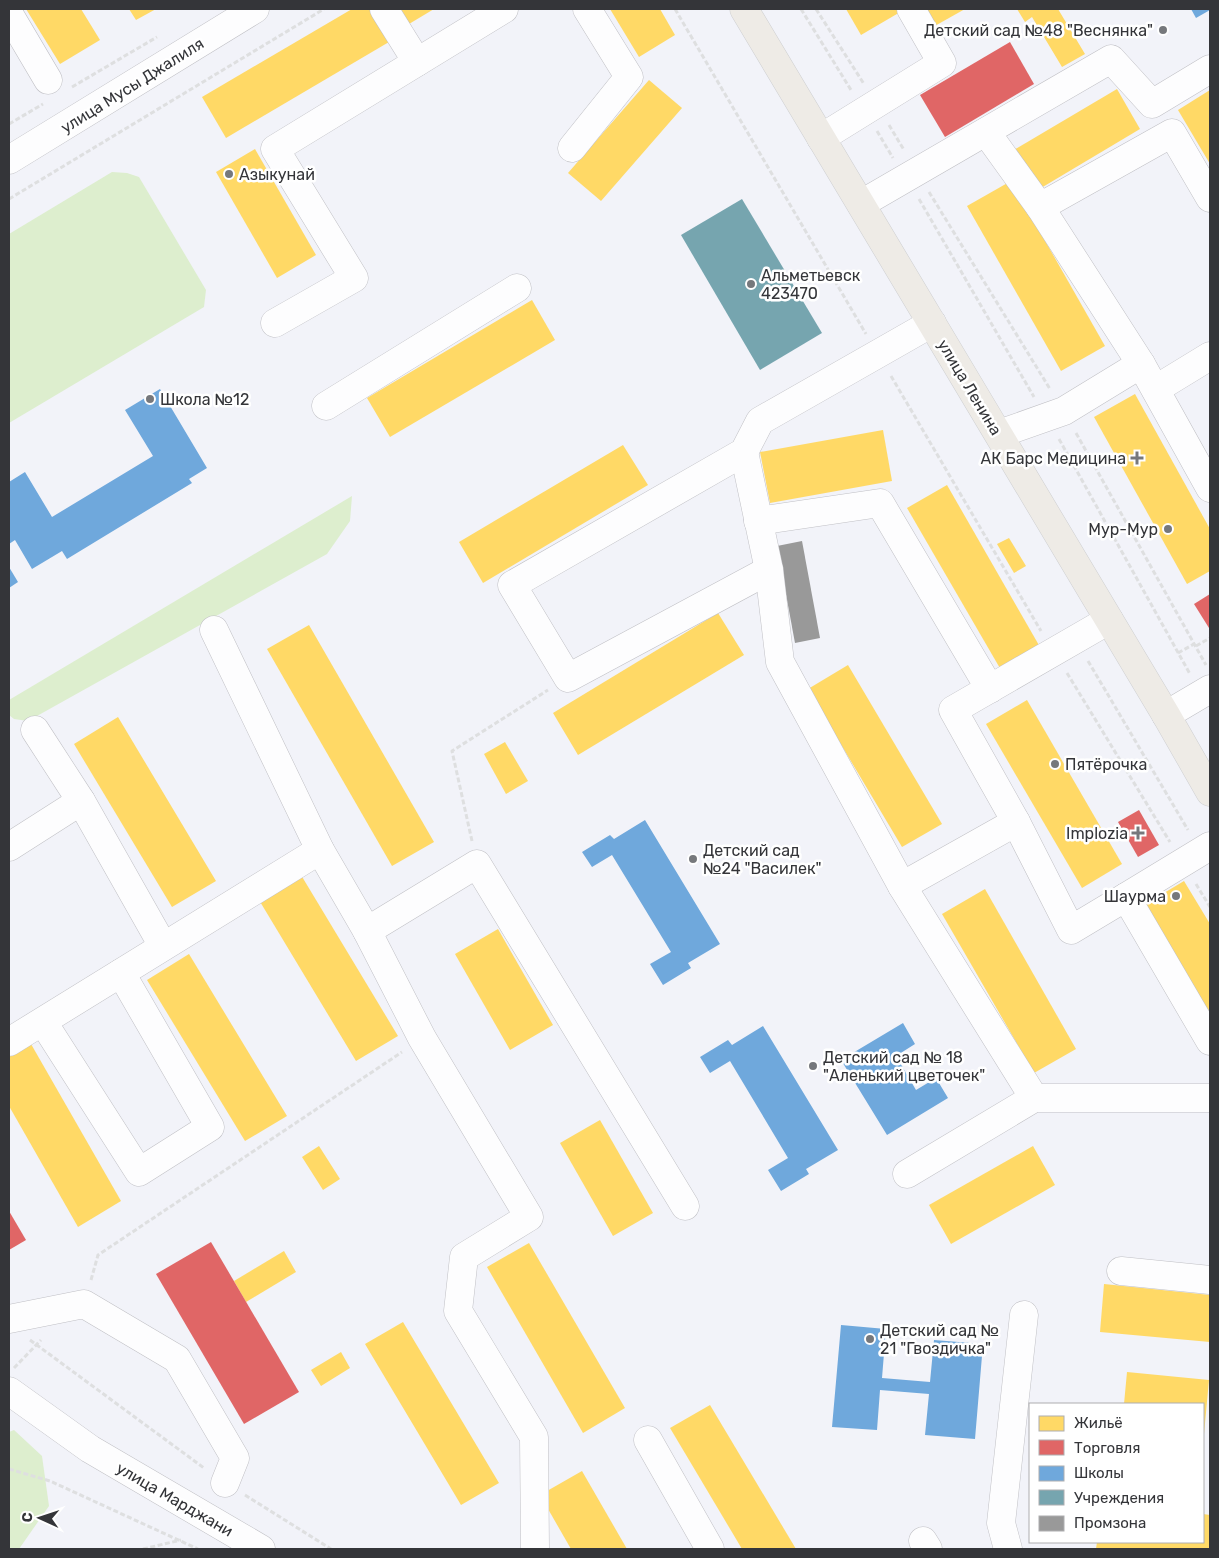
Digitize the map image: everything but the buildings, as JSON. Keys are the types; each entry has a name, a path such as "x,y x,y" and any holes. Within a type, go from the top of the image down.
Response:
{"main road":[{"name":"улица Ленина","path":"744,9 999,434 1210,792"}],"street":[{"name":"улица Мусы Джалиля","path":"9,160 255,9"},
{"path":"384,9 417,62"},
{"path":"275,323 354,278 275,149 504,9"},
{"path":"572,148 628,77 587,9"},
{"path":"821,138 942,63 912,9"},
{"path":"9,14 55,90"},
{"path":"861,204 1111,59 1152,104 1210,70"},
{"path":"986,132 1040,207 1141,364 1210,488"},
{"path":"1040,207 1172,132 1210,198"},
{"path":"326,406 517,288"},
{"path":"769,570 568,678 512,585 744,452 760,421 932,323"},
{"path":"1156,389 1210,356"},
{"path":"999,434 1055,414 1141,364"},
{"path":"744,452 769,570 780,662 902,886 1034,1098"},
{"path":"758,521 880,503 990,689"},
{"path":"1109,620 953,710 1016,822 1071,930 1198,854"},
{"path":"214,630 320,850 367,931 422,1038 529,1217 464,1256 458,1311 534,1437 536,1549"},
{"path":"1166,715 1207,685"},
{"path":"35,730 81,801 163,946"},
{"path":"9,847 81,801"},
{"path":"902,886 1016,822"},
{"path":"9,1042 320,850"},
{"path":"367,931 477,864 685,1206"},
{"path":"1126,897 1210,1041"},
{"path":"43,1022 139,1172 179,1147 210,1127 121,973"},
{"path":"907,1174 1034,1098 1210,1098"},
{"path":"1121,1271 1210,1280"},
{"path":"9,1319 84,1304 177,1359 235,1458 225,1483"},
{"path":"1008,1549 1001,1523 1024,1315"},
{"name":"улица Марджани","path":"9,1391 90,1449 261,1549"},
{"path":"648,1440 710,1549"}],"path":[{"path":"9,198 324,9"},
{"path":"675,9 878,354 1198,854 1210,907"},
{"path":"801,9 871,108 1055,414 1178,653 1207,685"},
{"path":"816,9 871,108 1195,645 1207,685"},
{"path":"9,124 55,90 165,32"},
{"path":"1178,653 1210,638"},
{"path":"1065,646 1198,854"},
{"path":"477,864 452,751 568,678"},
{"path":"84,1304 98,1255 422,1038"},
{"path":"9,1374 42,1338"},
{"path":"29,1339 225,1483 331,1549"},
{"path":"9,1469 50,1481 198,1549"},
{"path":"143,1549 181,1540"}],"green space":[{"path":"112,172 127,173 139,177 206,290 204,307 9,423 9,234"},
{"path":"352,496 350,521 327,554 28,721 14,719 9,715 9,700"},
{"path":"14,1430 42,1456 49,1506 19,1549 9,1549 9,1432"}],"place":[{"name":"Детский сад №48 \"Веснянка\"","path":"1163,30"},
{"name":"Азыкунай","path":"229,174"},
{"name":"Альметьевск 423470","path":"751,284"},
{"name":"Школа №12","path":"150,399"},
{"name":"АК Барс Медицина","path":"1137,458"},
{"name":"Мур-Мур","path":"1168,529"},
{"name":"Пятёрочка","path":"1055,764"},
{"name":"Implozia","path":"1138,833"},
{"name":"Детский сад №24 \"Василек\"","path":"693,859"},
{"name":"Шаурма","path":"1176,896"},
{"name":"Детский сад № 18 \"Аленький цветочек\"","path":"813,1066"},
{"name":"Детский сад № 21 \"Гвоздичка\"","path":"870,1339"}]}
